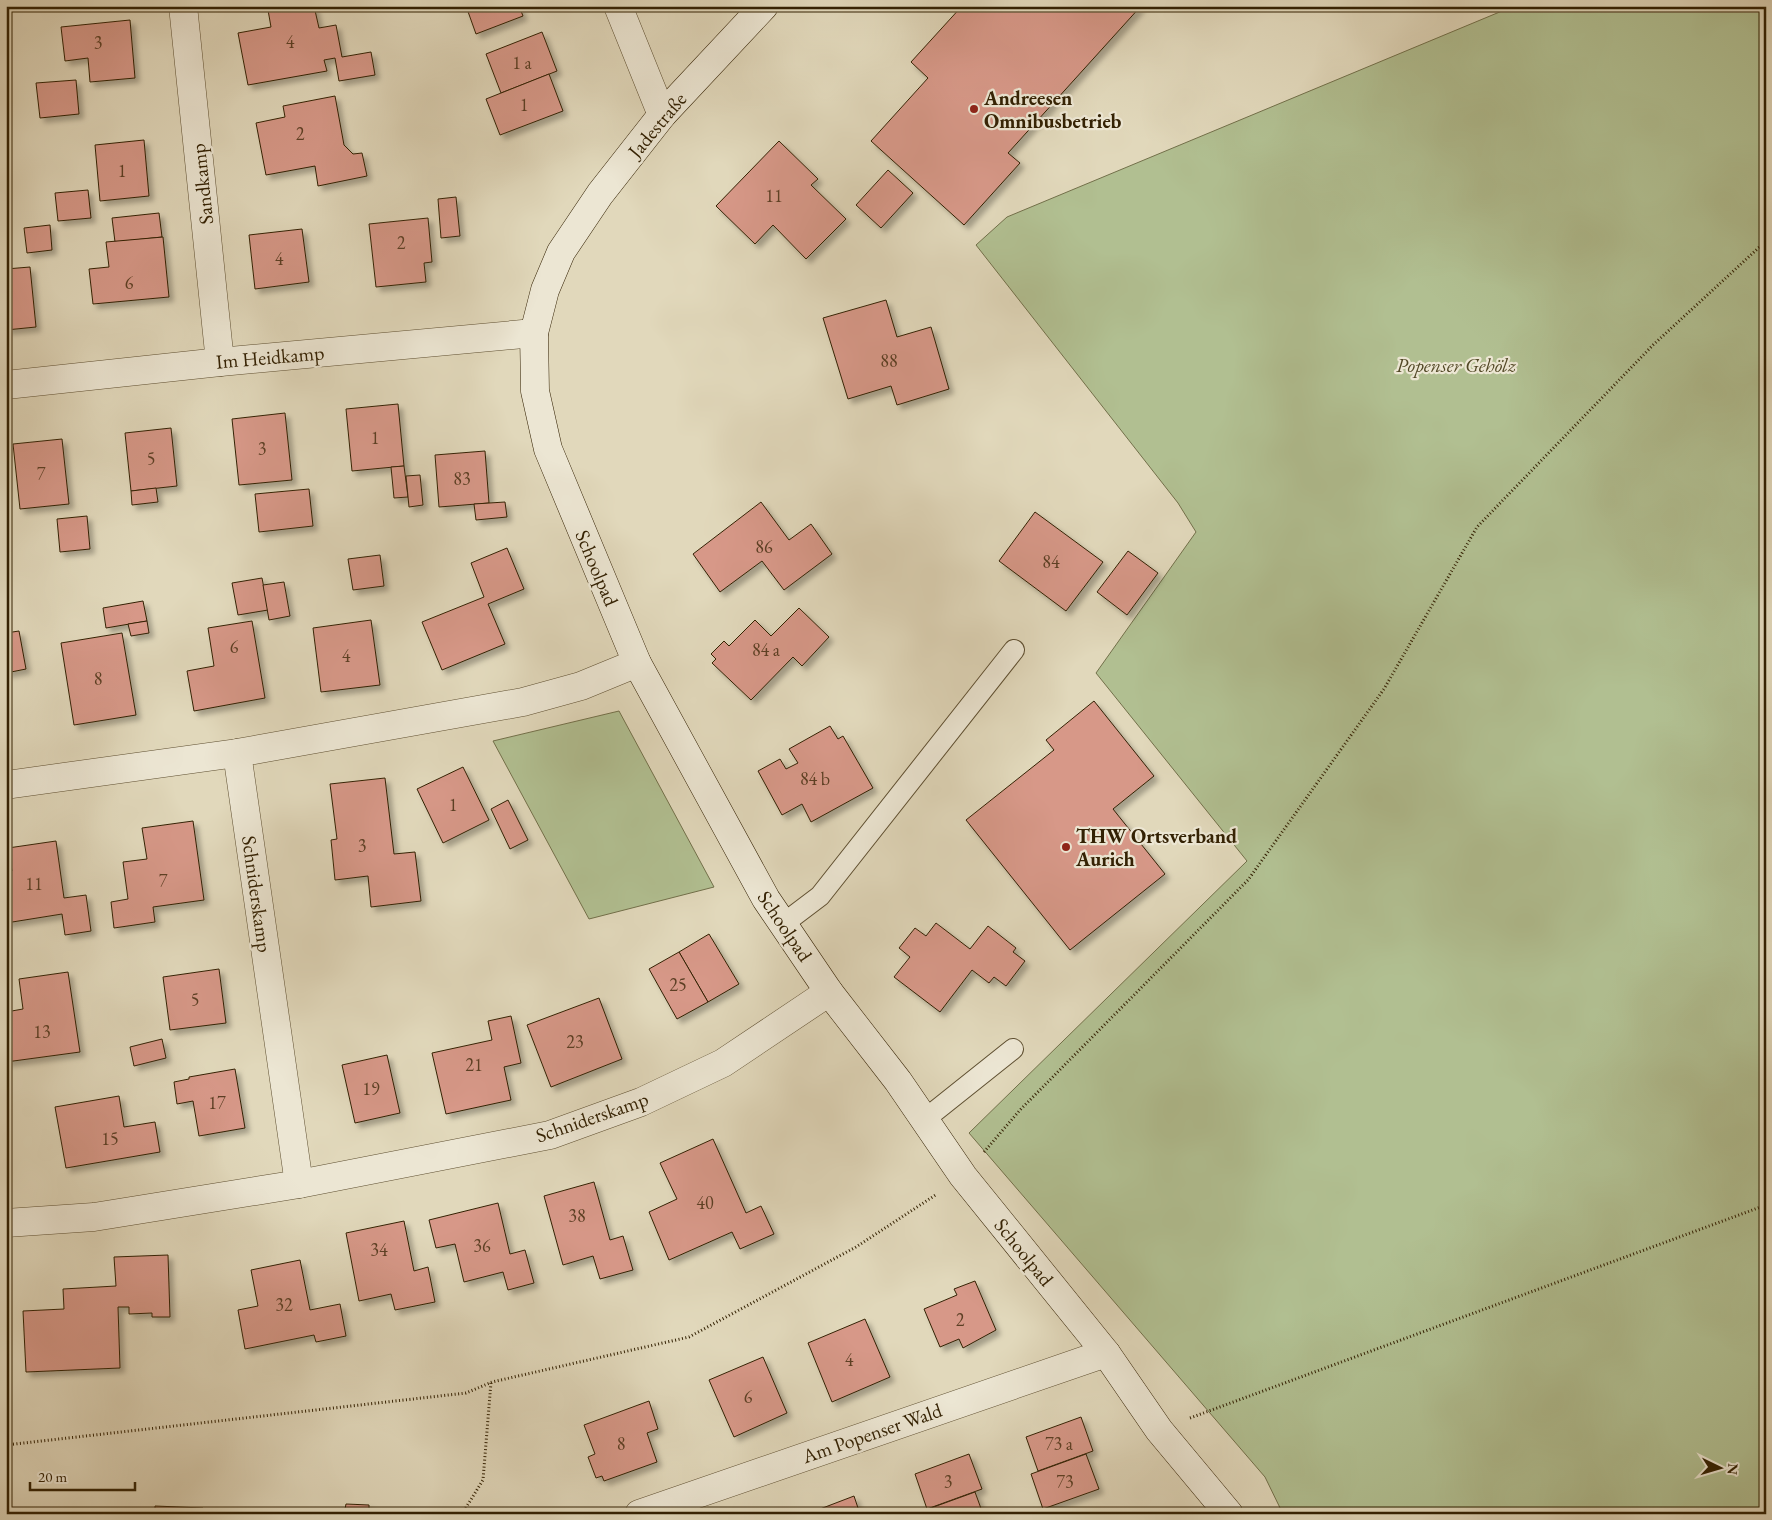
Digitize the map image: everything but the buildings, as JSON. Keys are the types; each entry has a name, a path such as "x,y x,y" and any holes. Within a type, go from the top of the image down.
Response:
{"street":[{"name":"Sandkamp","path":"183,6 220,362"},
{"path":"618,6 662,115"},
{"name":"Jadestraße","path":"561,252 600,194 662,115 764,6"},
{"name":"Schoolpad","path":"561,252 545,290 534,333 534,391 548,449 637,663 766,899 829,992 898,1081 963,1176 1106,1353 1159,1430 1229,1514"},
{"name":"Im Heidkamp","path":"6,385 220,362 534,333"},
{"path":"6,785 237,753 523,702 581,686 637,663"},
{"name":"Schniderskamp","path":"237,753 299,1184"},
{"name":"Schniderskamp","path":"6,1223 94,1217 299,1184 559,1132 641,1102 723,1063 829,992"},
{"name":"Am Popenser Wald","path":"639,1514 1106,1353"}],"lane":[{"path":"783,924 820,896 1014,650"},
{"path":"924,1120 1012,1049"}],"path":[{"path":"6,1445 466,1393 492,1382 689,1337 856,1247 963,1176 1020,1110 1248,880 1384,689 1477,527 1653,345 1766,241"},
{"path":"1159,1430 1766,1204"},
{"path":"462,1514 483,1480 492,1382"}],"green space":[{"name":"Popenser Gehölz","path":"1514,6 1766,6 1766,1514 1283,1514 1265,1477 969,1133 1247,861 1096,673 1196,532 1178,503 976,245 1007,217"},
{"path":"619,711 714,887 589,919 493,741"}],"place":[{"name":"Andreesen Omnibusbetrieb","path":"974,109"},
{"name":"THW Ortsverband Aurich","path":"1066,847"}]}
